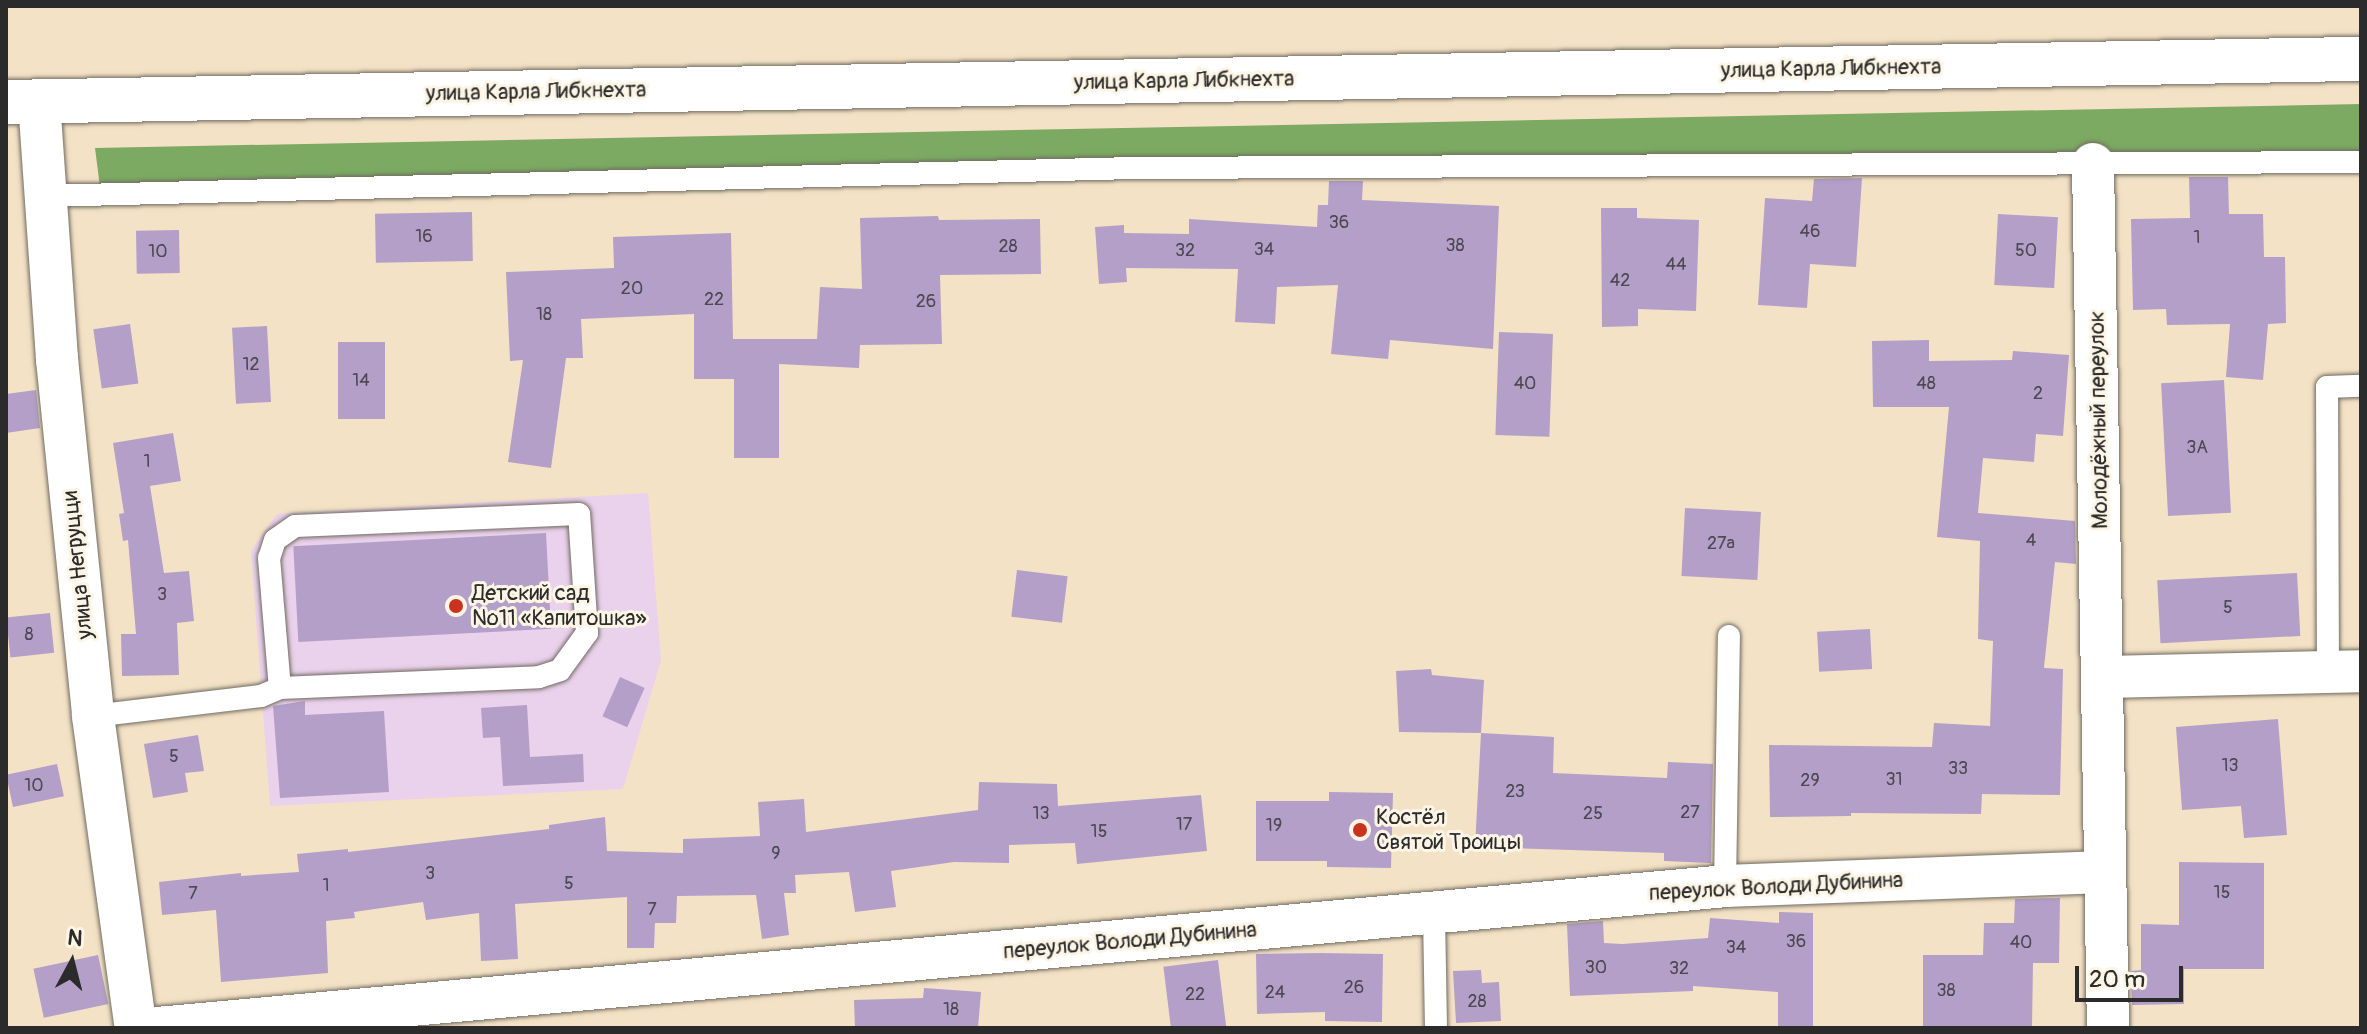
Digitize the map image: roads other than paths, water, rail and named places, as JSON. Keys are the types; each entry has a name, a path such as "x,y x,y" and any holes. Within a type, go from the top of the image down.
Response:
{"main road":[{"name":"улица Карла Либкнехта","path":"23,101 2361,59"}],"street":[{"name":"улица Негруцци","path":"23,101 43,196 93,716 136,1028"},
{"name":"Молодёжный переулок","path":"2093,164 2108,1028"},
{"path":"2104,677 2345,672"},
{"name":"переулок Володи Дубинина","path":"157,1028 1725,886 2104,872"}],"lane":[{"path":"43,196 1137,168 2361,162"},
{"path":"2345,672 2327,387 2361,386"},
{"path":"93,716 261,696 280,688 539,677 560,670 587,633 579,514 295,526 275,540 269,558 280,688"},
{"path":"1725,886 1729,636"},
{"path":"1434,914 1436,1028"}],"place":[{"name":"Детский сад №11 «Капитошка»","path":"456,606"},
{"name":"Костёл Святой Троицы","path":"1360,830"}]}
